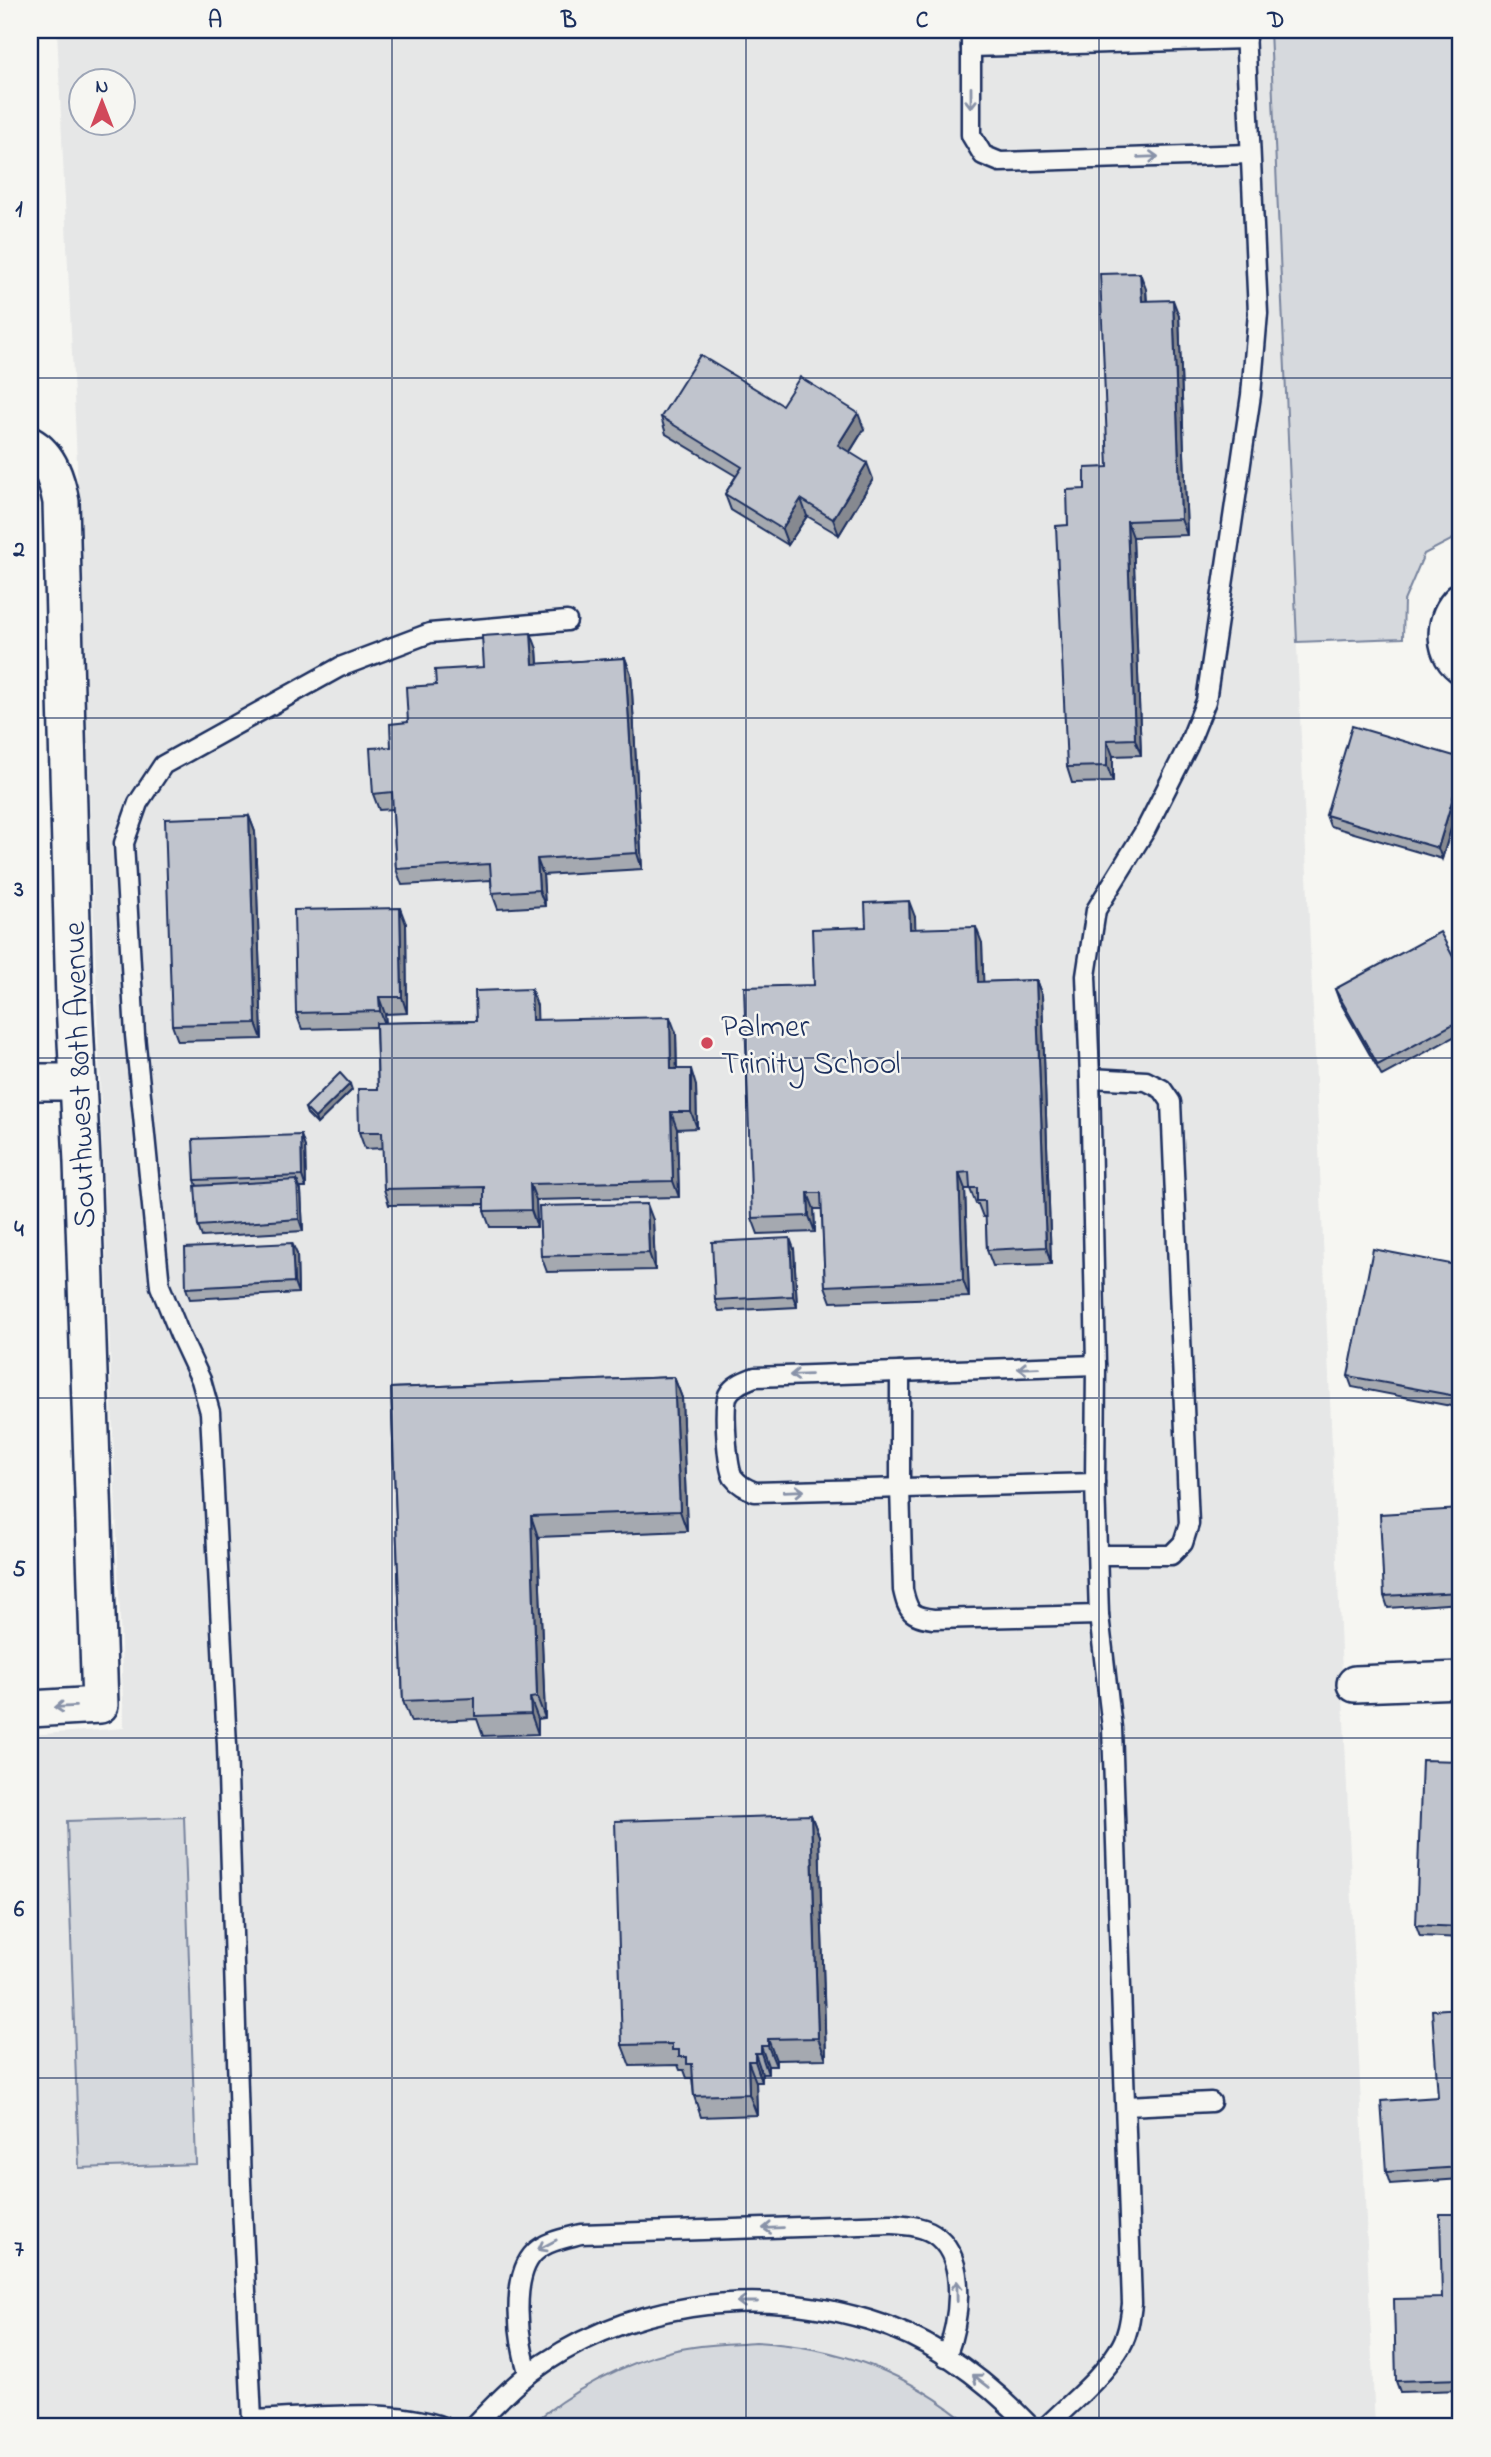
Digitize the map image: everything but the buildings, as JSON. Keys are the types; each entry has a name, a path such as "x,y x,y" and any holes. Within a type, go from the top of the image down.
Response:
{"street":[{"name":"Southwest 80th Avenue","path":"30,1709 100,1705 61,502 58,485 49,466 34,447"},
{"path":"1461,601 1454,607 1446,635 1455,660 1461,665"},
{"path":"30,1082 78,1082"},
{"path":"1355,1684 1461,1680"}],"lane":[{"path":"1046,2427 1119,2350 1128,2329 1132,2304 1112,1728 1099,1615 1086,976 1096,911 1146,829 1188,746 1206,701 1252,382 1258,313 1246,34 971,38 971,135 982,155 1000,162 1250,154"},
{"path":"443,2427 388,2416 252,2420 240,2170 227,1745 210,1412 201,1380 160,1286 135,1035 124,843 138,803 163,765 340,667 430,633 567,621"},
{"path":"1090,1078 1146,1081 1162,1089 1171,1102 1189,1524 1183,1543 1171,1555 1098,1555"},
{"path":"1095,1483 755,1492 741,1486 731,1474 726,1408 728,1395 739,1383 755,1377 1096,1366"},
{"path":"900,1372 903,1590 907,1607 917,1617 933,1619 1099,1615"},
{"path":"1126,2105 1211,2102"},
{"path":"528,2374 520,2338 520,2289 524,2267 536,2251 559,2239 581,2234 891,2224 916,2227 937,2236 950,2252 957,2273 954,2334 946,2357"},
{"path":"473,2427 528,2374 610,2328 646,2316 692,2306 741,2302 781,2303 870,2320 911,2337 959,2364 1005,2400 1031,2427"}],"shaded area":[{"name":"Palmer Trinity School","path":"57,30 1270,30 1375,2427 30,2427 30,1735 124,1728 76,440"},
{"path":"1270,30 1461,30 1461,535 1424,554 1404,601 1403,638 1297,642"},
{"path":"184,1817 196,2164 79,2168 67,1821"},
{"path":"756,2342 816,2350 872,2366 923,2391 973,2427 529,2427 579,2390 636,2362 686,2348"}],"place":[{"name":"Palmer Trinity School","path":"707,1043"}]}
